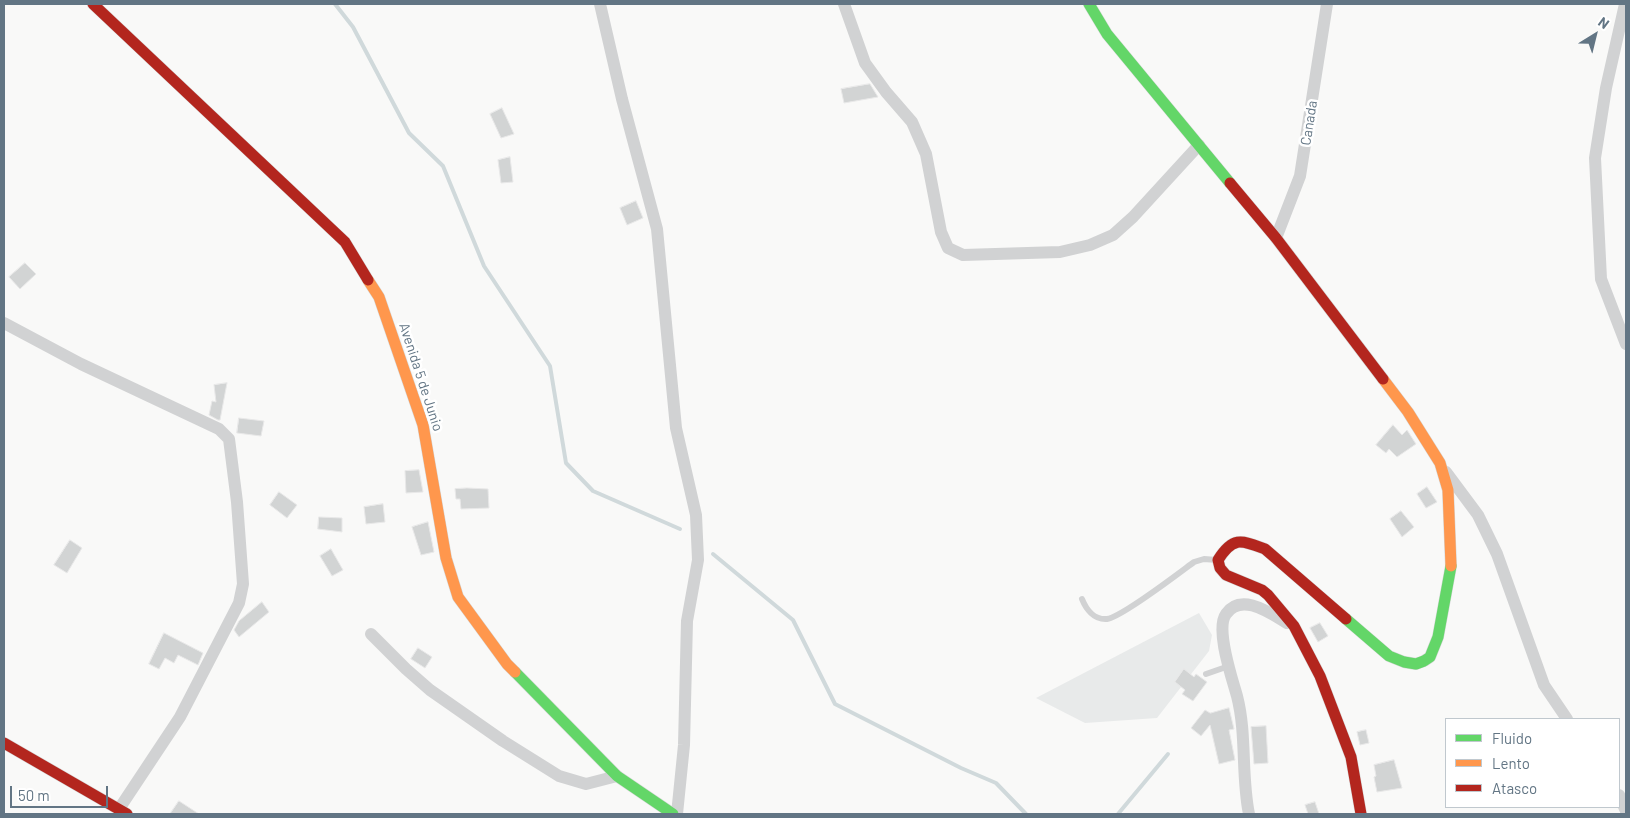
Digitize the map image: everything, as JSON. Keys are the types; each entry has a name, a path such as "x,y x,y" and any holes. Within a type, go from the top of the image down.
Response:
{"street":[{"name":"Avenida 5 de Junio","path":"93,4 345,242 378,297 423,425 446,558 458,597 507,664 617,776 673,814"},
{"path":"600,4 622,99 657,229 676,428 696,515 698,560 687,621 684,745 677,814"},
{"path":"844,4 865,63 886,92 912,122 926,154 942,232 948,248 963,255 1060,252 1090,245 1113,235 1133,217 1199,144"},
{"path":"1089,4 1107,34 1276,238 1408,412 1440,463 1478,516 1497,554 1544,684 1566,718"},
{"name":"Canada","path":"1276,238 1300,176 1304,158 1327,4"},
{"path":"1625,4 1606,88 1595,158 1601,279 1626,344"},
{"path":"4,323 81,364 219,429 229,440 237,502 243,584 239,603 180,717 123,812 4,743"},
{"path":"1361,814 1351,757 1320,676 1294,626 1268,595 1262,590 1226,575 1220,568 1218,560 1230,543 1243,541 1266,549 1389,656 1416,664 1424,661 1430,657 1438,637 1451,570 1448,490 1440,463"},
{"path":"1249,814 1238,700 1222,639 1224,615 1240,604 1252,604 1294,626"},
{"path":"371,634 430,690 503,741 559,776 586,784 617,776"},
{"path":"1620,797 1626,811"}],"lane":[{"path":"1082,599 1087,610 1096,616 1107,618 1122,612 1194,562 1204,559 1218,560"},
{"path":"1206,674 1229,666"}],"shaded area":[{"path":"1199,613 1212,635 1209,651 1157,718 1085,723 1036,698"}],"building":[{"path":"870,84 878,97 844,103 841,89"},
{"path":"502,108 514,134 501,138 490,114"},
{"path":"510,157 513,182 501,183 498,160"},
{"path":"636,201 643,218 627,225 620,208"},
{"path":"25,263 36,274 20,289 9,277"},
{"path":"227,383 220,420 218,420 209,415 212,401 216,402 214,385"},
{"path":"239,418 264,421 261,436 237,433"},
{"path":"1393,425 1402,435 1407,430 1416,444 1397,457 1389,449 1386,453 1376,445"},
{"path":"419,470 423,492 406,493 405,471"},
{"path":"1427,487 1437,502 1426,508 1417,494"},
{"path":"455,489 488,489 489,508 461,509 460,499 456,499"},
{"path":"279,492 297,505 287,518 270,505"},
{"path":"383,504 385,522 366,524 364,507"},
{"path":"1401,511 1414,527 1402,537 1390,519"},
{"path":"319,517 342,518 342,532 318,529"},
{"path":"428,522 434,552 421,555 412,527"},
{"path":"70,540 82,548 67,573 54,565"},
{"path":"331,549 343,570 332,576 320,556"},
{"path":"262,602 269,612 239,637 234,630 239,621"},
{"path":"1320,623 1328,636 1318,642 1310,628"},
{"path":"164,633 203,653 198,665 178,655 174,663 165,658 159,669 149,664"},
{"path":"418,648 432,657 425,668 411,659"},
{"path":"1184,669 1194,677 1196,674 1207,682 1193,701 1182,694 1185,690 1175,682"},
{"path":"1229,708 1234,729 1229,730 1235,760 1219,764 1210,725 1201,736 1191,728 1205,710 1210,713"},
{"path":"1266,726 1268,763 1254,764 1251,727"},
{"path":"1366,730 1369,743 1360,745 1357,732"},
{"path":"1394,760 1402,788 1377,792 1374,765"},
{"path":"179,801 199,814 170,814"},
{"path":"1315,802 1319,814 1308,814 1305,805"}],"waterway":[{"path":"335,4 353,27 409,133 443,166 484,266 550,366 566,463 593,491 680,529"},
{"path":"713,554 793,620 835,704 961,768 996,783 1026,814"},
{"path":"1118,814 1168,754"}],"traffic: fast":[{"path":"1089,4 1107,34 1230,183"},
{"path":"1346,619 1389,656 1416,664 1424,661 1430,657 1438,637 1451,566"},
{"path":"515,672 617,776 673,814"}],"traffic: slow":[{"path":"368,280 379,297 423,425 446,558 458,597 507,664 515,672"},
{"path":"1383,379 1408,412 1440,463 1448,490 1451,566"}],"traffic: jam":[{"path":"93,4 345,242 368,280"},
{"path":"1230,183 1276,238 1383,379"},
{"path":"1346,619 1265,549 1244,542 1238,542 1228,547 1218,560 1220,568 1226,575 1262,590 1268,595 1294,626 1320,676 1351,757 1361,814"},
{"path":"4,743 127,814"}]}
